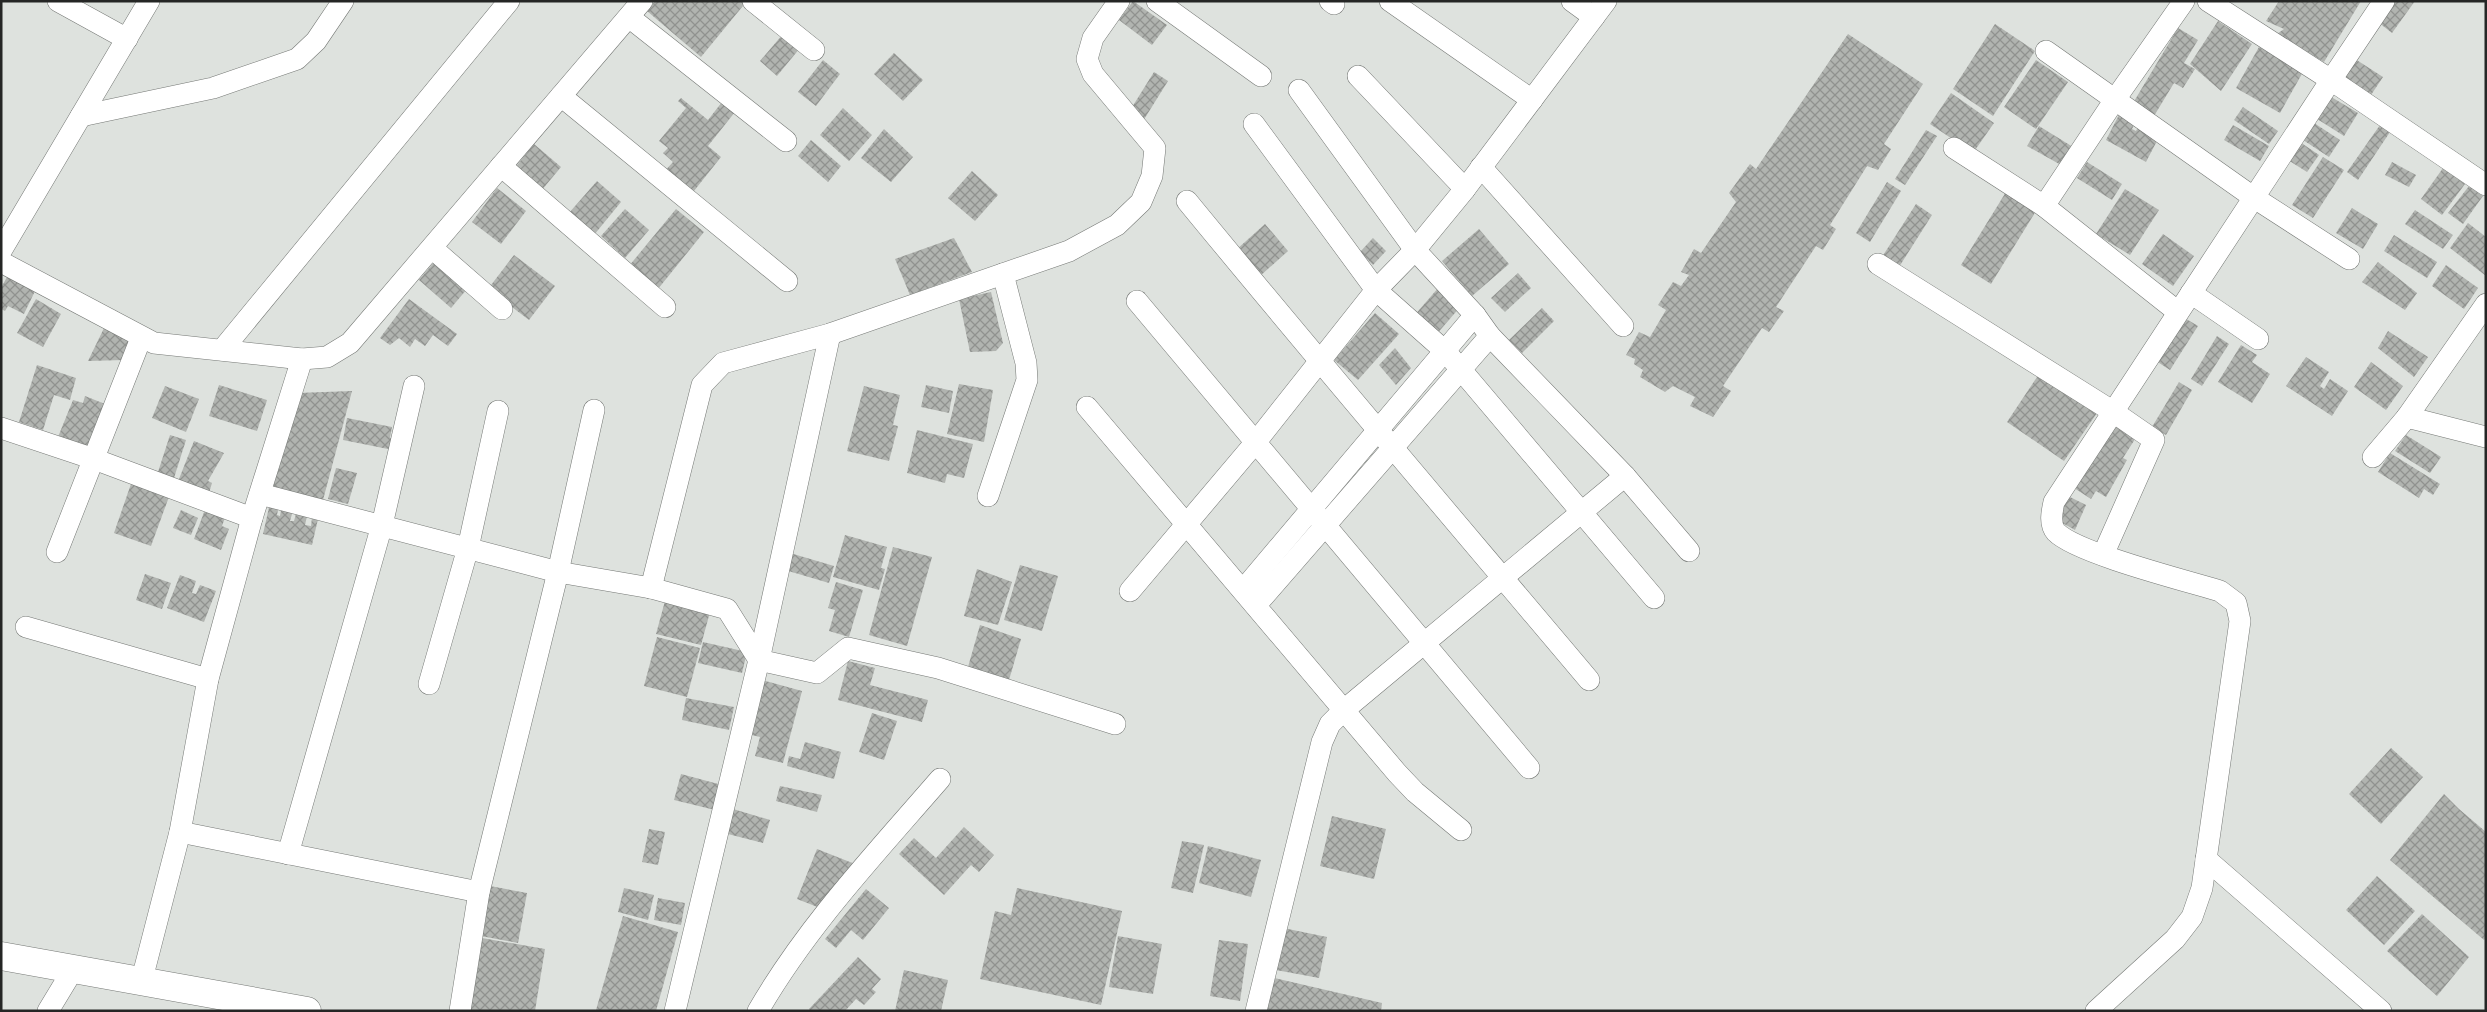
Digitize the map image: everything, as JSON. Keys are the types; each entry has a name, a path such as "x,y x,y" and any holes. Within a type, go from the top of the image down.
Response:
{"street":[{"path":"58,1 127,39"},
{"path":"1,251 149,1"},
{"path":"81,116 213,88 297,59 316,42 343,1"},
{"path":"222,350 509,1"},
{"path":"753,1 814,50"},
{"path":"652,588 702,385 724,363 830,334 1070,251 1117,225 1141,202 1152,176 1155,148 1092,74 1087,59 1093,38 1119,1"},
{"path":"1157,1 1261,76"},
{"path":"1390,1 1532,100"},
{"path":"1130,591 1255,442 1376,290 1415,250 1481,167 1600,9 1572,1"},
{"path":"2044,206 2184,1"},
{"path":"2208,1 2331,80 2486,185"},
{"path":"2096,1011 2175,939 2192,917 2202,888 2240,621 2236,603 2220,591 2104,555 2068,540 2055,531 2051,518 2054,502 2112,411 2384,1"},
{"path":"1,262 141,338 154,343 302,359 327,357 350,343 636,9 786,141"},
{"path":"2046,51 2116,98 2253,197 2349,259"},
{"path":"1358,76 1464,189"},
{"path":"1299,90 1415,250 1475,315 1490,336 1625,476 1689,551"},
{"path":"561,96 786,281"},
{"path":"1254,124 1376,290 1446,352 1654,598"},
{"path":"1954,148 2044,206 2178,312"},
{"path":"501,166 666,307"},
{"path":"1481,167 1622,326"},
{"path":"1187,201 1319,362 1379,430 1590,680"},
{"path":"432,248 502,309"},
{"path":"1878,264 2112,411 2154,440 2104,555"},
{"path":"988,496 1028,380 1026,363 1003,274"},
{"path":"2191,293 2258,339"},
{"path":"1137,301 1528,768"},
{"path":"2373,457 2407,417 2486,304"},
{"path":"1318,518 1379,430 1475,315"},
{"path":"675,1011 759,660 830,334"},
{"path":"1249,598 1318,518 1393,447 1460,368 1490,336"},
{"path":"57,552 141,338"},
{"path":"142,979 180,832 208,680 252,518 302,359"},
{"path":"288,854 382,525 414,386"},
{"path":"1087,407 1415,792 1461,830"},
{"path":"429,684 468,548 498,410"},
{"path":"460,1011 479,892 558,572 594,410"},
{"path":"2407,417 2486,437"},
{"path":"1,428 94,459 252,518"},
{"path":"1256,1011 1322,742 1330,724 1344,710 1625,476"},
{"path":"260,494 558,572 652,588 727,609 759,660 818,673 848,648 938,668 1115,724"},
{"path":"26,627 208,680"},
{"path":"758,1011 791,958 863,869 940,780"},
{"path":"180,832 479,892"},
{"path":"2206,859 2381,1011"},
{"path":"1,956 142,979 308,1011"},
{"path":"48,1011 74,968"}],"building":[{"path":"655,1 747,1 701,57 647,11"},
{"path":"1133,1 1167,25 1152,45 1119,20"},
{"path":"2279,1 2361,1 2324,62 2277,34 2284,29 2266,21"},
{"path":"2393,1 2415,1 2392,33 2378,22"},
{"path":"2218,21 2252,44 2221,91 2190,64"},
{"path":"1995,24 2035,51 1993,116 1953,89"},
{"path":"2178,28 2198,40 2184,63 2195,69 2183,88 2174,83 2154,116 2133,103"},
{"path":"783,34 800,48 777,76 760,61"},
{"path":"1848,34 1923,84 1884,144 1891,149 1878,170 1867,166 1830,225 1836,229 1823,250 1816,246 1776,307 1784,311 1769,332 1762,328 1723,386 1731,391 1713,417 1690,406 1695,397 1673,386 1665,392 1640,377 1643,370 1634,364 1635,359 1626,355 1639,332 1650,337 1666,310 1658,305 1673,282 1681,286 1689,275 1681,272 1694,249 1701,253 1736,202 1729,193 1750,164 1756,169"},
{"path":"2259,47 2303,72 2280,113 2236,88"},
{"path":"894,53 923,80 903,101 874,74"},
{"path":"2352,57 2383,77 2369,98 2338,77"},
{"path":"823,60 840,74 816,106 798,92"},
{"path":"2036,60 2068,82 2036,129 2004,107"},
{"path":"1154,72 1168,81 1143,121 1129,112"},
{"path":"1951,93 1994,123 1973,153 1930,124"},
{"path":"2328,95 2358,113 2344,136 2314,117"},
{"path":"681,98 708,120 722,102 735,112 708,146 721,157 690,196 662,174 673,162 663,153 668,148 659,141 686,108 678,101"},
{"path":"2243,107 2278,131 2269,144 2234,120"},
{"path":"843,108 872,135 849,161 820,135"},
{"path":"2122,109 2138,117 2132,129 2136,131 2139,125 2159,137 2146,162 2106,140"},
{"path":"2311,121 2340,140 2329,157 2300,138"},
{"path":"2233,125 2269,146 2260,161 2224,140"},
{"path":"2380,125 2390,132 2358,180 2347,172"},
{"path":"2039,126 2073,147 2061,165 2027,146"},
{"path":"884,129 913,157 891,182 861,158"},
{"path":"1926,130 1937,136 1905,185 1895,179"},
{"path":"811,140 841,166 828,182 798,156"},
{"path":"2297,140 2319,155 2307,172 2285,158"},
{"path":"534,144 561,167 541,191 514,169"},
{"path":"2323,157 2344,170 2313,218 2292,205"},
{"path":"2087,162 2122,184 2112,200 2077,178"},
{"path":"2392,162 2416,175 2409,187 2385,175"},
{"path":"2443,168 2465,184 2442,215 2421,199"},
{"path":"972,171 998,195 975,221 948,198"},
{"path":"597,181 621,202 594,235 569,213"},
{"path":"1887,182 1901,191 1870,242 1856,233"},
{"path":"2469,186 2483,196 2463,224 2448,213"},
{"path":"497,188 526,211 501,244 472,222"},
{"path":"2125,189 2159,210 2130,255 2096,234"},
{"path":"2006,192 2036,211 1991,284 1961,265"},
{"path":"1916,204 1932,215 1899,267 1882,257"},
{"path":"2352,208 2378,224 2363,249 2336,233"},
{"path":"625,209 649,230 625,258 601,236"},
{"path":"676,209 704,232 658,289 629,266"},
{"path":"2415,210 2453,235 2443,249 2405,224"},
{"path":"2468,223 2486,237 2486,276 2450,248"},
{"path":"1265,224 1288,251 1259,277 1236,250"},
{"path":"1479,229 1509,264 1472,296 1442,261"},
{"path":"2163,234 2194,256 2173,286 2142,264"},
{"path":"2394,235 2437,262 2427,278 2384,251"},
{"path":"954,238 972,272 910,295 895,259"},
{"path":"1373,238 1386,251 1373,265 1360,252"},
{"path":"514,255 555,286 529,320 488,289"},
{"path":"435,261 467,289 451,308 419,280"},
{"path":"2378,262 2417,293 2405,310 2362,282"},
{"path":"2446,265 2478,288 2464,309 2432,286"},
{"path":"1518,273 1531,288 1505,312 1491,298"},
{"path":"7,277 35,291 24,314 8,306 5,311 1,309 1,288"},
{"path":"1439,287 1461,306 1435,336 1413,317"},
{"path":"991,292 1003,343 996,351 970,352 959,299"},
{"path":"36,299 61,314 43,347 17,333"},
{"path":"409,299 457,334 448,346 433,335 425,346 415,339 410,347 399,338 390,345 380,338"},
{"path":"1542,308 1554,321 1522,353 1509,340"},
{"path":"1375,313 1399,334 1358,380 1334,360"},
{"path":"2183,317 2198,326 2170,370 2156,361"},
{"path":"105,326 133,340 124,360 88,361"},
{"path":"2388,331 2428,357 2414,377 2378,348"},
{"path":"2217,336 2229,344 2202,386 2191,379"},
{"path":"2241,345 2257,355 2252,362 2270,374 2252,403 2218,382"},
{"path":"1395,348 1411,368 1396,385 1379,365"},
{"path":"2306,357 2329,372 2320,386 2324,389 2330,379 2348,391 2332,416 2286,386"},
{"path":"2371,362 2403,386 2386,410 2354,387"},
{"path":"37,365 76,378 70,400 54,395 43,430 19,422"},
{"path":"2039,374 2097,413 2064,461 2007,422"},
{"path":"2179,382 2192,390 2166,435 2152,427"},
{"path":"959,384 993,390 984,442 947,434"},
{"path":"219,385 267,400 257,431 209,416"},
{"path":"926,385 953,391 949,413 921,407"},
{"path":"165,386 199,399 186,432 152,418"},
{"path":"864,386 900,395 893,425 898,426 889,461 847,451"},
{"path":"352,391 323,500 272,487 297,393"},
{"path":"85,396 105,404 88,448 58,437 73,400 83,403"},
{"path":"347,418 392,427 390,438 395,439 393,450 343,440"},
{"path":"2110,419 2137,436 2123,458 2127,460 2106,497 2096,491 2091,499 2068,484"},
{"path":"917,430 973,444 964,478 947,474 945,483 907,473"},
{"path":"170,435 186,440 174,478 158,472"},
{"path":"2406,435 2441,457 2430,473 2395,451"},
{"path":"194,441 224,453 208,481 212,483 208,496 177,484"},
{"path":"2390,453 2440,484 2433,495 2424,489 2419,498 2378,472"},
{"path":"336,468 357,473 348,504 328,499"},
{"path":"132,481 170,494 151,546 114,533"},
{"path":"2064,494 2086,505 2075,530 2055,519"},
{"path":"270,503 279,505 277,515 280,516 282,504 294,507 290,521 294,521 297,510 308,512 305,525 311,526 312,517 318,519 312,545 263,534"},
{"path":"206,507 226,515 222,526 229,529 221,550 194,539"},
{"path":"181,510 198,518 191,535 173,528"},
{"path":"845,535 887,547 881,568 885,569 879,590 833,577"},
{"path":"893,547 932,557 907,646 869,635"},
{"path":"790,553 834,566 829,583 785,570"},
{"path":"1020,565 1058,576 1042,631 1004,620"},
{"path":"977,569 1012,582 998,625 964,616"},
{"path":"145,574 171,583 162,609 136,600"},
{"path":"180,575 196,581 192,593 196,594 200,585 216,591 204,622 167,608"},
{"path":"836,582 863,590 849,637 829,631 835,610 828,608"},
{"path":"665,601 710,612 701,645 656,634"},
{"path":"980,625 1021,639 1009,680 968,667"},
{"path":"657,637 700,648 687,697 644,686"},
{"path":"703,642 747,652 742,673 698,663"},
{"path":"848,661 875,668 870,685 928,700 922,722 838,700"},
{"path":"758,679 802,691 783,763 755,756 760,737 744,733"},
{"path":"686,698 734,707 729,730 682,720"},
{"path":"872,713 897,721 884,760 859,752"},
{"path":"805,742 841,752 834,779 787,766 789,756 800,759"},
{"path":"2391,748 2423,777 2381,824 2349,794"},
{"path":"681,774 722,785 715,810 674,800"},
{"path":"780,786 822,795 817,812 776,801"},
{"path":"2444,794 2486,832 2486,938 2484,940 2390,860"},
{"path":"733,809 770,820 763,843 728,834"},
{"path":"1332,816 1386,829 1374,879 1320,866"},
{"path":"964,827 994,855 979,872 971,865 944,895 899,854 914,838 936,858"},
{"path":"649,829 665,832 658,865 642,862"},
{"path":"1182,841 1204,845 1193,893 1171,888"},
{"path":"1208,846 1261,860 1251,897 1199,883"},
{"path":"817,849 855,864 820,908 797,899"},
{"path":"2377,876 2415,911 2384,945 2346,910"},
{"path":"490,886 527,893 518,943 481,936"},
{"path":"624,888 654,895 648,920 618,912"},
{"path":"1017,888 1122,911 1101,1005 980,979 995,911 1011,915"},
{"path":"866,889 889,908 863,940 851,930 836,948 825,939"},
{"path":"658,898 685,903 681,925 654,920"},
{"path":"2422,914 2469,957 2437,996 2387,951"},
{"path":"623,916 678,932 656,1011 596,1010"},
{"path":"1288,929 1327,937 1319,978 1276,970 1284,930"},
{"path":"1118,936 1162,944 1153,994 1109,987"},
{"path":"482,938 545,949 535,1011 470,1011"},
{"path":"1219,940 1248,944 1240,1001 1210,996"},
{"path":"858,957 881,979 872,989 876,992 864,1005 856,999 845,1011 811,1011 809,1009"},
{"path":"904,970 948,980 941,1011 895,1011"},
{"path":"1270,977 1382,1003 1381,1011 1262,1011"}]}
